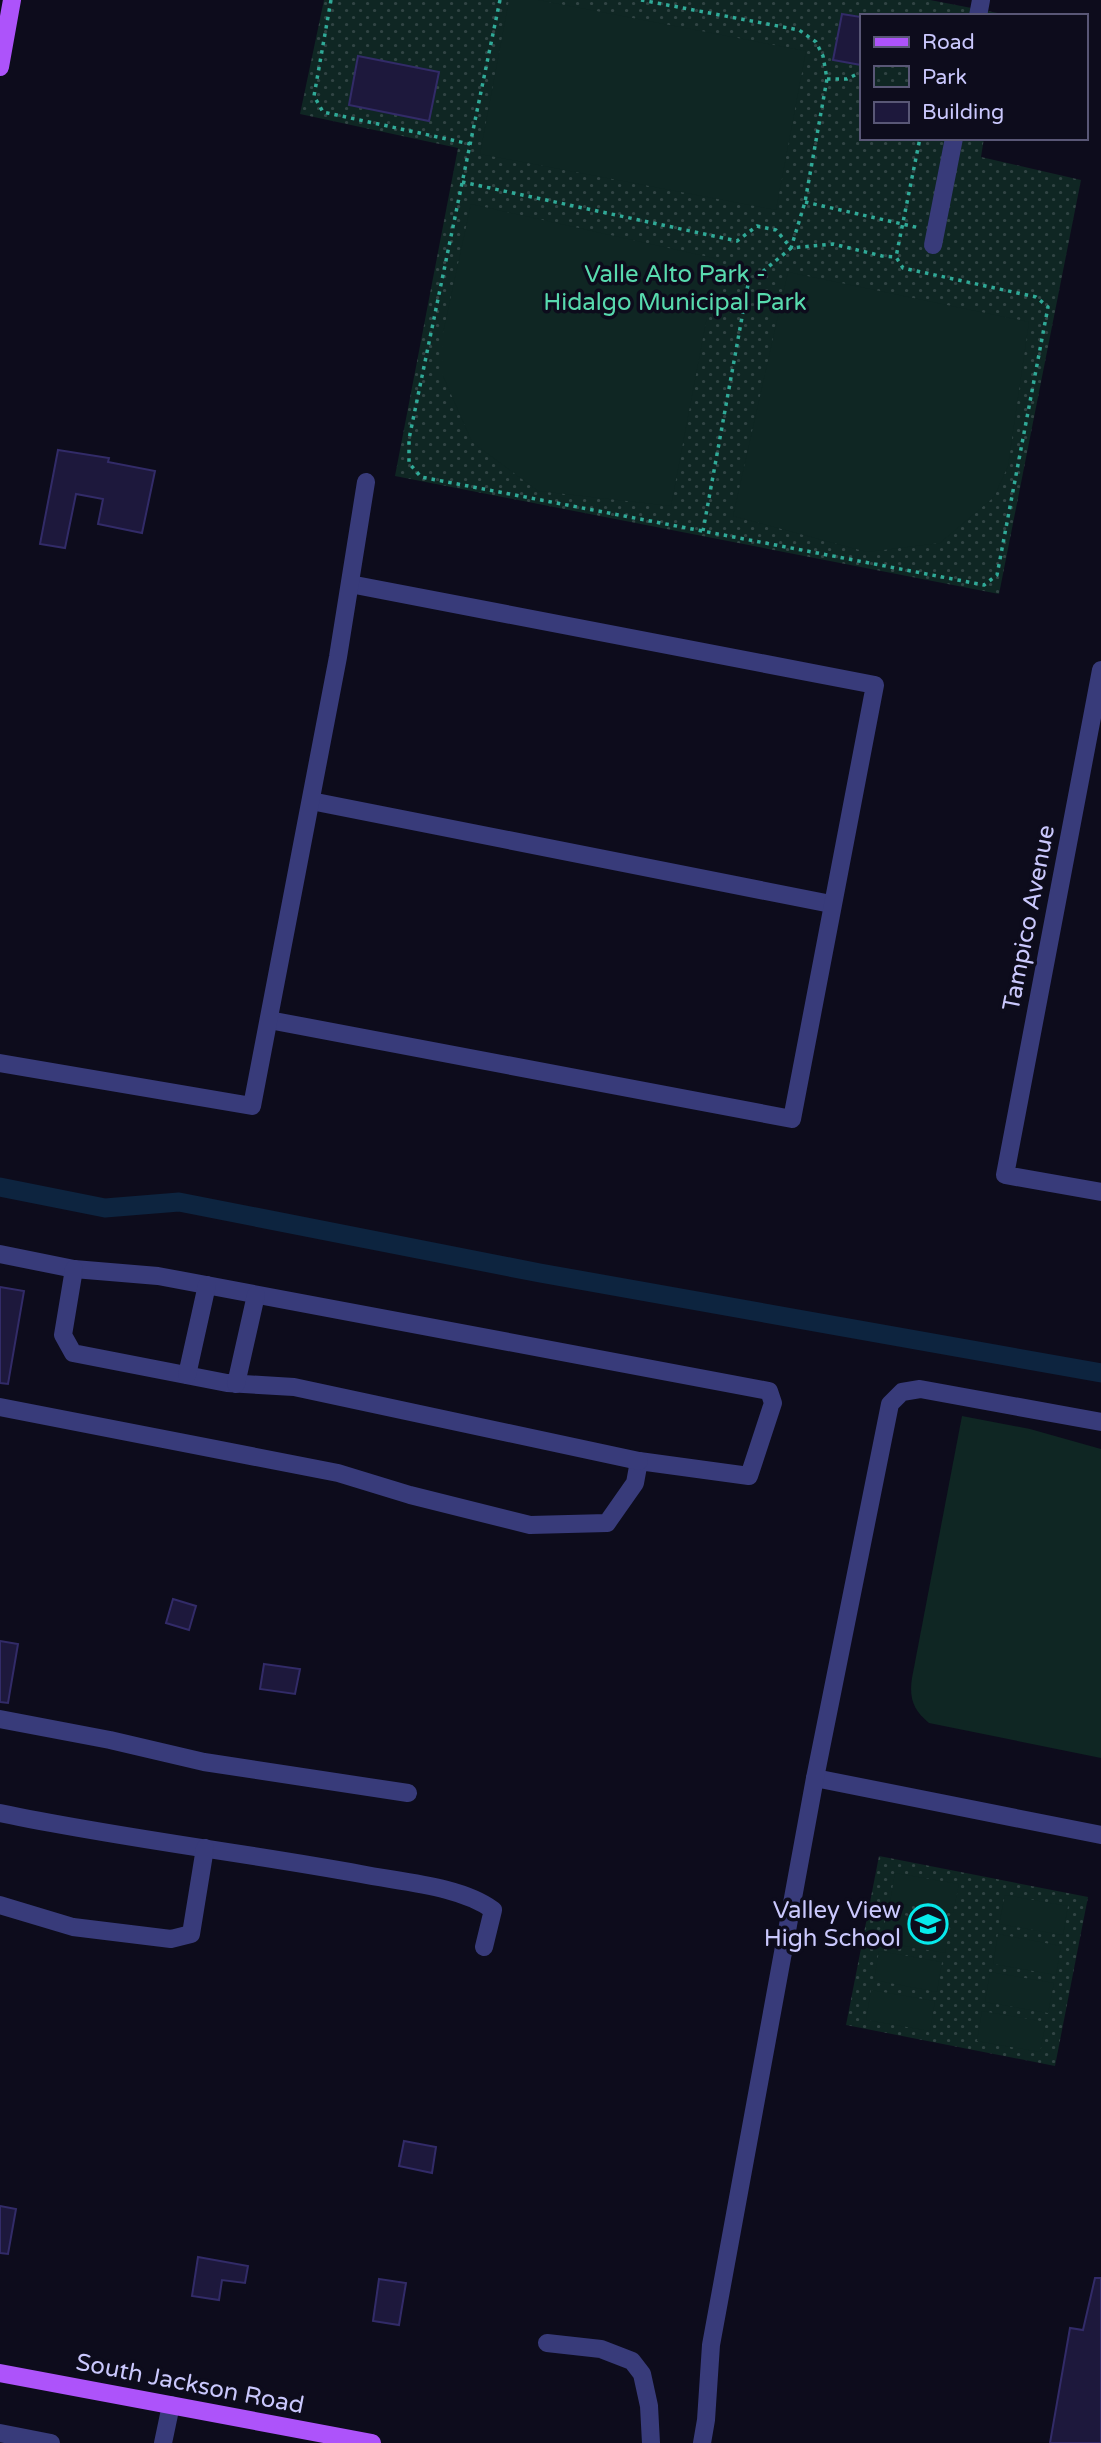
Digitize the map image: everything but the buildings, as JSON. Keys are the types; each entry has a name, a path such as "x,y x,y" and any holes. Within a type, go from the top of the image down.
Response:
{"main road":[{"path":"0,67 12,0"},
{"name":"South Jackson Road","path":"0,2374 372,2443"}],"street":[{"path":"934,238 954,140"},
{"path":"0,1063 252,1106 311,801 366,482"},
{"path":"269,1020 792,1119 875,685 350,584"},
{"name":"Tampico Avenue","path":"1101,670 1093,749 1006,1175 1101,1192"},
{"path":"311,801 831,904"},
{"path":"0,1254 74,1269 158,1276 769,1391 773,1403 749,1476 639,1461 294,1387 236,1384 187,1376 73,1353 63,1335 74,1269"},
{"path":"187,1376 207,1286"},
{"path":"236,1384 256,1295"},
{"path":"702,2443 711,2345 815,1778 890,1404 902,1392 920,1389 1101,1422"},
{"path":"0,1407 338,1473 410,1495 530,1525 607,1523 635,1483 639,1461"},
{"path":"0,1719 110,1740 204,1762 408,1793"},
{"path":"815,1778 1101,1835"},
{"path":"0,1813 369,1876 480,1900 493,1910 484,1947"},
{"path":"0,1905 84,1929 171,1938 191,1934 205,1848"},
{"path":"547,2343 601,2349 632,2361 642,2374 649,2406 651,2443"},
{"path":"163,2443 171,2405"},
{"path":"0,2433 51,2443"}],"path":[{"path":"331,0 314,96 323,112 470,144"},
{"path":"500,0 409,439 409,463 421,477 984,585 997,575 1048,307 1036,297 903,268 896,257 920,140"},
{"path":"641,0 799,30 816,42 823,57 827,79 805,202 791,248 761,273 749,279 703,531"},
{"path":"827,79 847,79 860,72"},
{"path":"462,183 737,241 757,226 776,230 791,248"},
{"path":"805,202 903,224 934,238"},
{"path":"791,248 833,244 896,257"}],"green space":[{"name":"Valle Alto Park - Hidalgo Municipal Park","path":"324,0 930,0 1003,14 860,14 860,140 984,140 981,157 1081,180 999,594 395,476 458,148 300,114"},
{"path":"509,0 538,0 806,51 776,210 480,154"},
{"path":"471,204 718,259 671,506 538,491 472,442 443,376 443,333"},
{"path":"788,272 1029,322 1008,466 994,497 940,543 867,552 733,516"},
{"path":"962,1416 1030,1429 1101,1449 1101,1758 929,1723 913,1703 912,1678"},
{"path":"879,1856 1088,1897 1055,2066 846,2025"},
{"path":"895,1873 959,1884 953,1913 890,1902"},
{"path":"1005,1895 1068,1906 1063,1935 999,1924"},
{"path":"887,1912 950,1924 945,1953 881,1942"},
{"path":"998,1934 1061,1946 1056,1975 993,1964"},
{"path":"879,1951 942,1962 937,1992 874,1980"},
{"path":"990,1972 1054,1983 1048,2013 985,2002"},
{"path":"871,1990 935,2001 930,2031 866,2020"},
{"path":"982,2011 1046,2022 1040,2052 977,2041"}],"waterway":[{"path":"0,1187 105,1208 179,1202 540,1273 1101,1373"}],"place":[{"name":"Valley View High School","path":"928,1924"}]}
